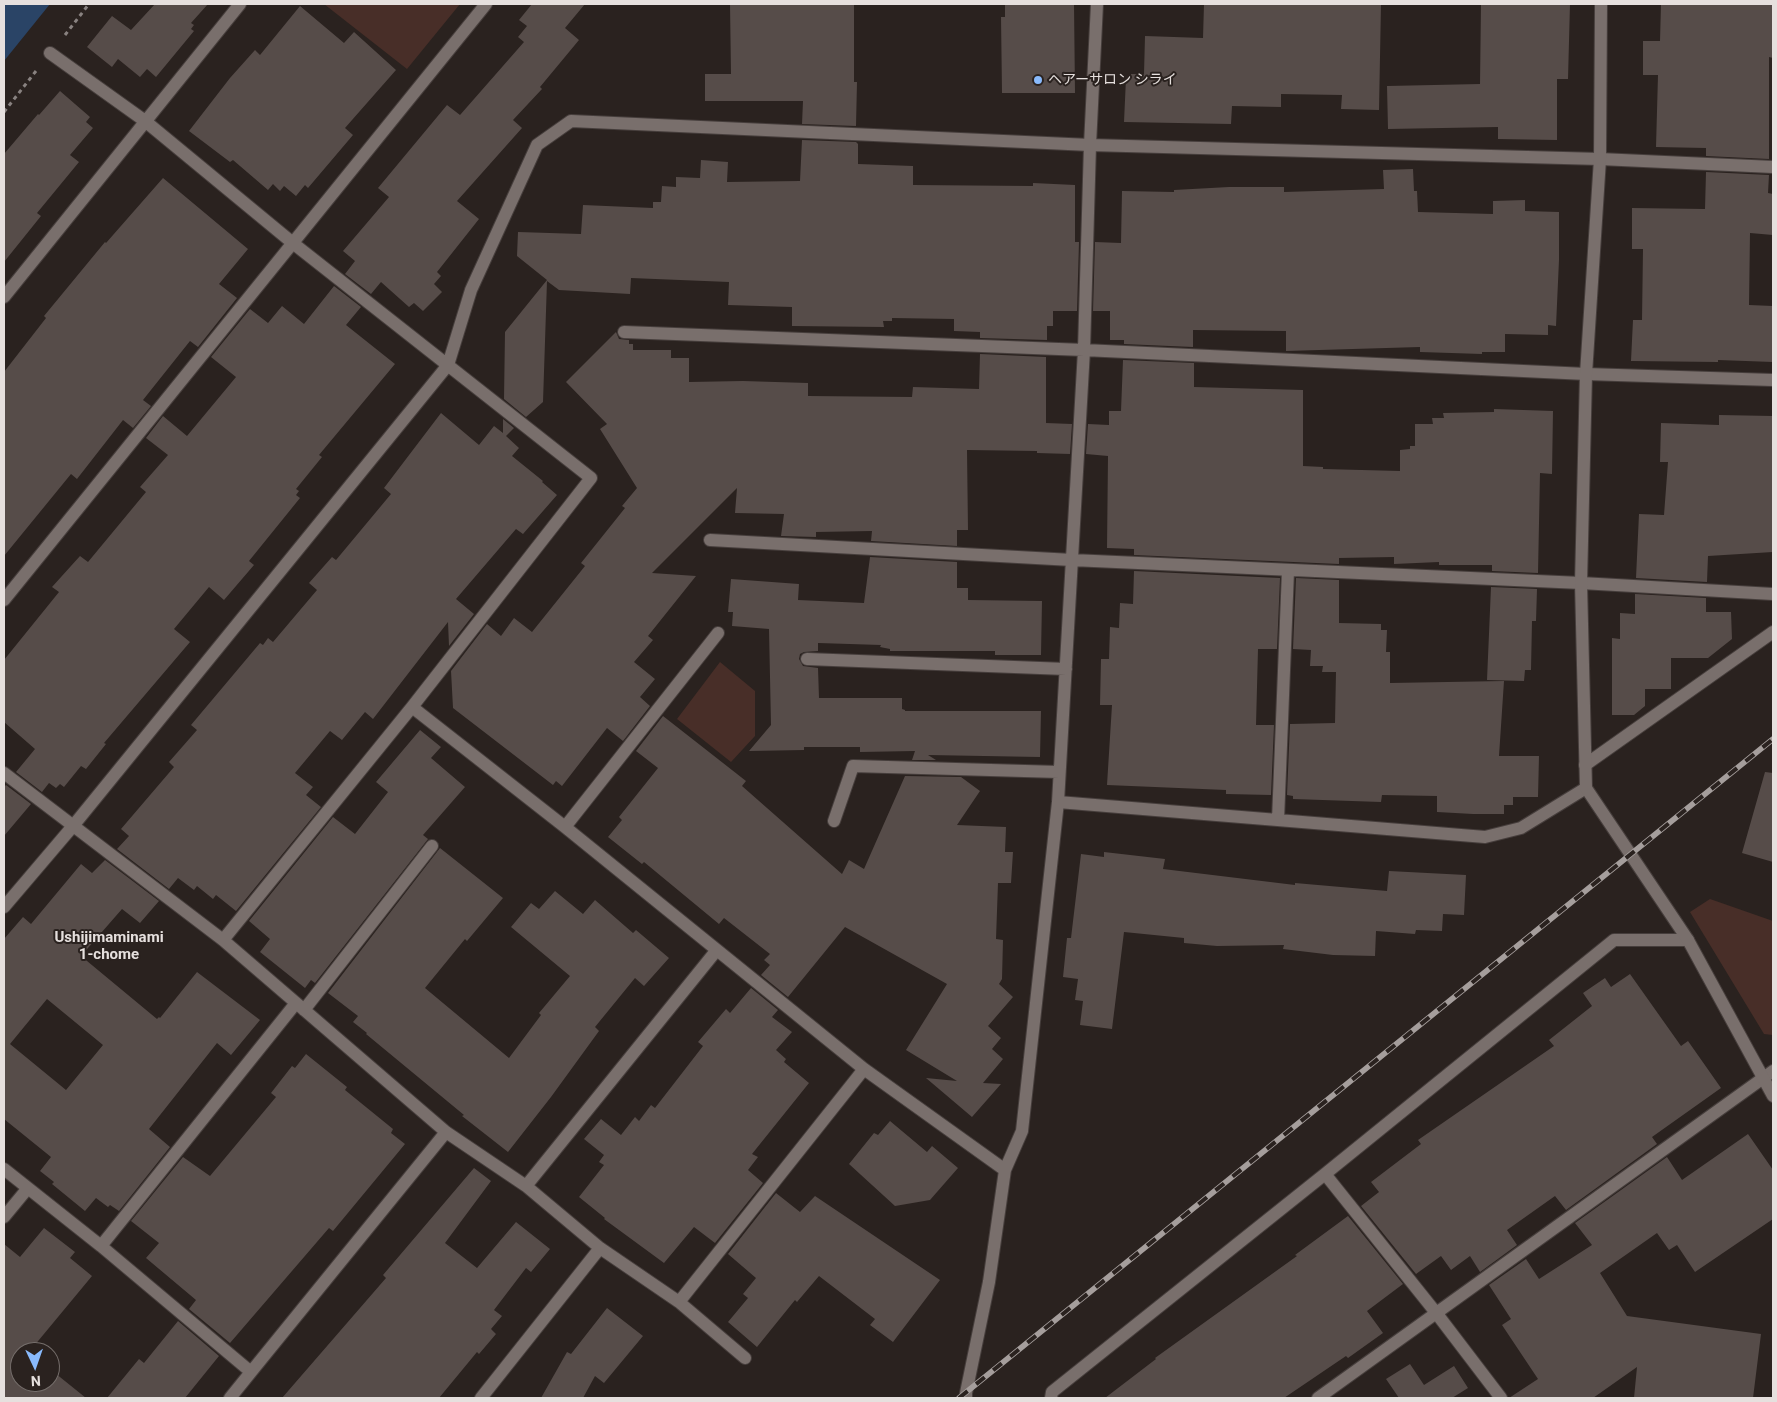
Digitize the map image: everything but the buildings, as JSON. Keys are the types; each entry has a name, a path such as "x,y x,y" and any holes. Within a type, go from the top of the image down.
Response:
{"street":[{"path":"4,297 240,4"},
{"path":"4,600 294,244 486,4"},
{"path":"966,1398 989,1282 1005,1170 1022,1131 1058,802 1084,350 1090,145 1097,4"},
{"path":"1601,4 1600,159 1586,374 1581,583 1586,788 1688,940 1769,1074 1773,1096"},
{"path":"50,53 144,121 294,244 591,478 412,707 223,940"},
{"path":"4,907 448,365 471,290 537,145 571,121 1090,145 1600,159 1773,167"},
{"path":"624,332 1084,350 1586,374 1773,380"},
{"path":"710,540 1288,571 1581,583 1773,594"},
{"path":"1278,820 1288,571"},
{"path":"1585,765 1773,632"},
{"path":"566,827 718,633"},
{"path":"807,659 1066,669"},
{"path":"412,707 566,827 864,1070 1005,1170"},
{"path":"834,821 853,766 1060,772"},
{"path":"4,773 223,940 446,1132 526,1186 600,1248 679,1302 745,1358"},
{"path":"1058,802 1486,837 1521,828 1586,788"},
{"path":"101,1246 432,846"},
{"path":"1051,1398 1052,1392 1614,940 1688,940"},
{"path":"526,1186 716,951"},
{"path":"679,1302 864,1070"},
{"path":"1318,1398 1769,1074"},
{"path":"230,1398 446,1132"},
{"path":"4,1169 101,1246 251,1372"},
{"path":"1325,1174 1437,1314 1501,1398"},
{"path":"4,1217 28,1188"},
{"path":"481,1398 600,1248"}],"shaded area":[{"path":"324,4 460,4 407,69"},
{"path":"720,662 755,691 755,736 731,762 677,719"},
{"path":"1710,899 1773,921 1773,1035 1764,1034 1690,912"}],"water":[{"path":"4,4 50,4 4,61"}],"railway":[{"path":"959,1398 1773,739"}],"place":[{"name":"ヘアーサロン シライ","path":"1038,80"}],"district":[{"name":"Ushijimaminami 1-chome","path":"109,946"}]}
